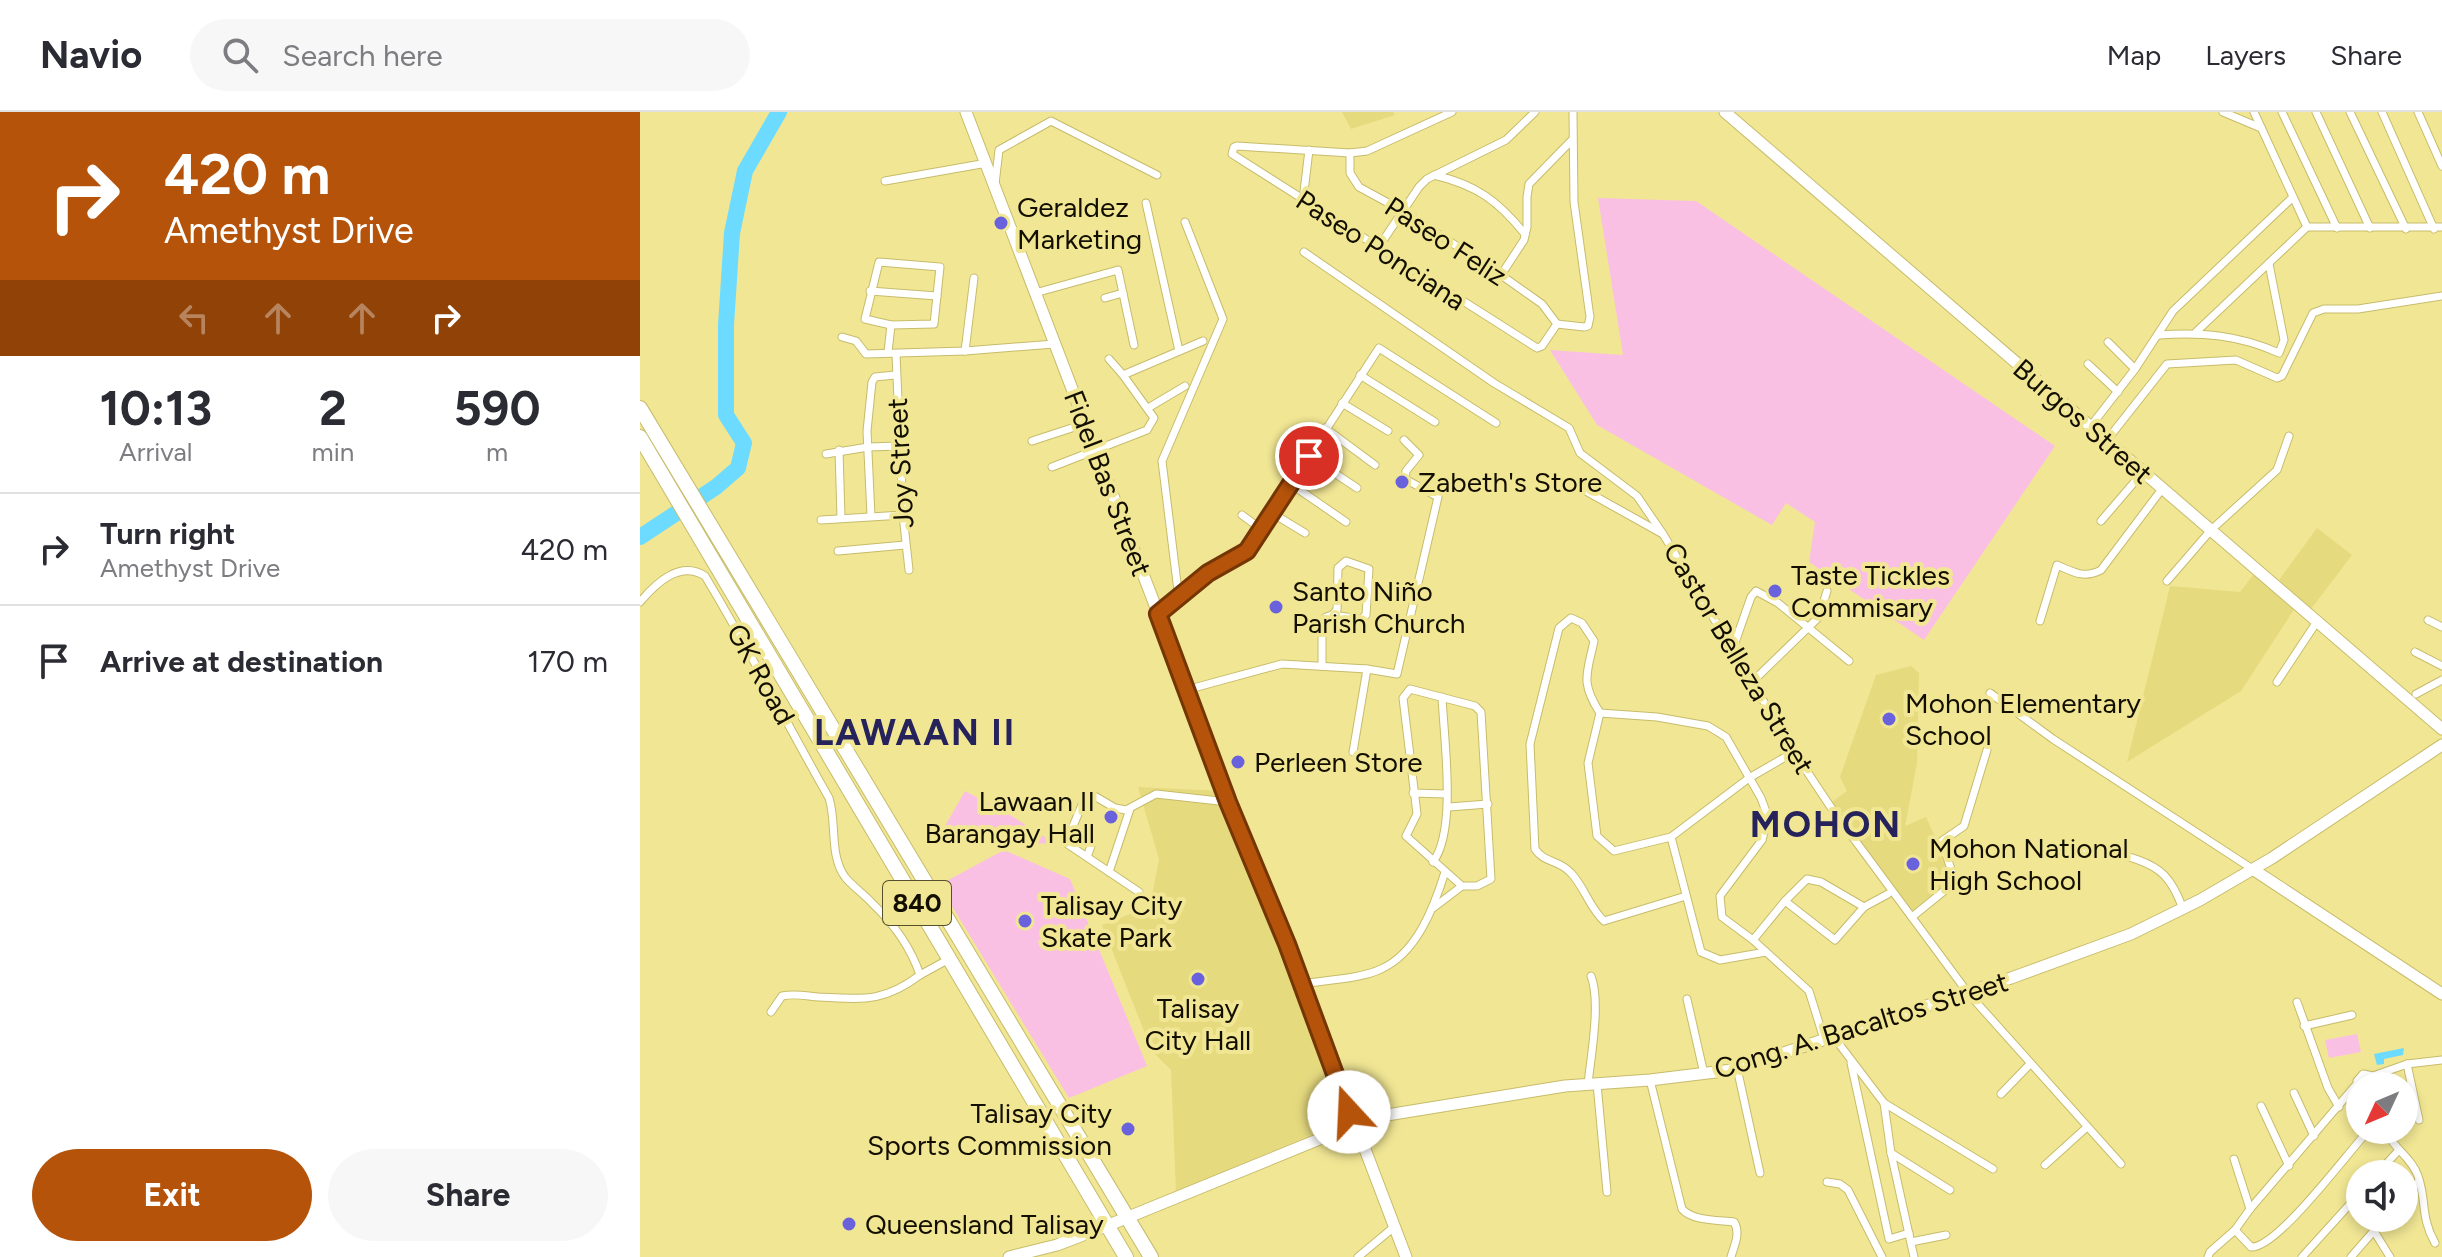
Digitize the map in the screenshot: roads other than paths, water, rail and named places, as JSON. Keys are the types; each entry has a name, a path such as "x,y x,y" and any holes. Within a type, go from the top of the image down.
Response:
{"highway":[{"name":"840","path":"640,408 950,959 1126,1257"},
{"name":"840","path":"640,437 778,653 1151,1257"}],"street":[{"name":"Fidel Bas Street","path":"966,112 1228,802 1406,1257"},
{"path":"1303,200 1309,150 1367,151 1452,112"},
{"path":"1378,248 1419,187 1434,175 1506,140 1535,112"},
{"path":"1557,324 1584,327 1588,326 1590,317 1574,202 1573,112"},
{"path":"2223,112 2261,128"},
{"path":"2254,112 2307,227"},
{"path":"2282,112 2337,228"},
{"path":"2316,112 2370,228"},
{"path":"2350,112 2406,229"},
{"path":"2196,332 2307,227 2438,228 2382,112"},
{"path":"2418,112 2442,166"},
{"name":"Burgos Street","path":"1729,113 2442,729"},
{"path":"995,185 999,150 1051,121 1157,175"},
{"path":"1501,275 1525,234 1529,184 1572,140"},
{"name":"Paseo Ponciana","path":"1309,150 1237,146 1233,151 1234,157 1534,348 1542,346 1557,324"},
{"name":"Paseo Feliz","path":"1350,153 1350,173 1359,187 1403,211 1501,275 1542,304 1557,324"},
{"path":"885,181 987,163"},
{"path":"1434,175 1458,180 1485,193 1508,213 1525,234"},
{"path":"2090,427 2135,369 2173,311 2292,198"},
{"path":"1146,203 1179,351"},
{"path":"1179,599 1162,461 1223,319 1185,222"},
{"name":"Castor Belleza Street","path":"1304,252 1494,383 1569,428 1580,453 1637,496 1794,752 1912,917 1968,993 2121,1164"},
{"path":"879,262 940,267 934,324 891,325 865,319 870,291 879,262"},
{"path":"2159,335 2196,332 2242,338 2279,353 2284,340 2269,264"},
{"path":"1035,293 1118,270 1134,345"},
{"path":"965,351 974,278"},
{"path":"870,291 937,296"},
{"path":"1105,298 1123,293"},
{"path":"2107,440 2167,364 2236,360 2277,378 2282,376 2313,313 2324,309 2358,309 2442,296"},
{"name":"Joy Street","path":"891,325 909,570"},
{"path":"842,337 856,341 866,354 1054,344"},
{"path":"1123,375 1203,341"},
{"path":"2108,342 2135,369"},
{"path":"1158,614 1208,573 1247,551 1379,348 1496,423"},
{"path":"1052,467 1147,430 1154,418 1109,359"},
{"path":"2088,364 2118,392"},
{"path":"871,516 867,425 872,379 895,375"},
{"path":"1360,375 1435,422"},
{"path":"1148,408 1185,386"},
{"path":"1342,403 1388,431"},
{"path":"1032,441 1084,424"},
{"path":"1325,428 1375,465"},
{"path":"2167,581 2211,530 2277,470 2289,436"},
{"path":"1186,690 1282,664 1397,674 1438,497 1405,479 1406,471 1419,455 1404,440"},
{"path":"826,454 839,450 899,446"},
{"path":"839,450 841,518"},
{"path":"1309,456 1357,488"},
{"path":"2101,521 2143,472"},
{"path":"1291,484 1346,522"},
{"path":"1575,485 1663,534"},
{"path":"2040,621 2057,565 2079,575 2090,575 2101,570 2162,489"},
{"path":"1272,513 1305,533"},
{"path":"821,520 903,515"},
{"path":"1242,515 1261,529"},
{"path":"838,551 905,545"},
{"path":"1322,666 1322,623 1332,615 1361,619 1366,615 1369,569 1346,561 1341,564 1338,568 1338,605 1332,615"},
{"name":"GK Road","path":"640,602 655,585 683,570 696,570 705,576 829,798 842,871 893,927 912,953 920,975"},
{"path":"1732,651 1754,591 1762,592 1778,603 1849,661"},
{"path":"1751,683 1819,617 1827,591"},
{"path":"1686,896 1604,921 1593,911 1573,874 1561,864 1542,858 1535,849 1530,744 1559,628 1571,618 1582,623 1594,641 1586,679 1587,693 1600,713 1588,763 1597,836 1614,851 1671,837 1749,778 1794,752"},
{"path":"2277,682 2318,620"},
{"path":"2428,620 2442,627"},
{"path":"2415,652 2442,666"},
{"path":"1353,752 1367,669"},
{"path":"2416,694 2441,683"},
{"path":"1433,908 1462,886 1477,886 1491,879 1481,712 1475,706 1408,690 1403,696 1417,814 1406,836 1462,886"},
{"path":"1990,693 2053,739 2442,994"},
{"path":"1433,862 1444,842 1449,807 1442,697"},
{"path":"1600,713 1657,717 1708,726 1726,737 1761,798 1768,817 1762,840 1720,896 1722,917 1753,940 1809,991 1829,1037 1884,1103 1993,1169"},
{"name":"Cong. A. Bacaltos Street","path":"1009,1257 1034,1254 1108,1226 1381,1116 1593,1084 1737,1068 1968,993 2131,934 2183,909 2254,870 2441,748"},
{"path":"1912,917 1955,882 1942,841 1964,826 1987,750"},
{"path":"1413,793 1446,794"},
{"path":"1139,892 1066,843 1086,795 1099,798 1115,808 1130,809 1156,794 1228,802"},
{"path":"1449,807 1488,804"},
{"path":"1109,872 1130,809"},
{"path":"1671,837 1701,952 1720,960 1766,952"},
{"path":"1087,857 1091,846"},
{"path":"2029,850 2053,847 2129,855 2164,875 2183,909"},
{"path":"1301,984 1366,974 1384,968 1399,957 1433,908 1445,872"},
{"path":"1753,940 1803,881 1812,879 1864,907"},
{"path":"1785,901 1835,940 1864,907 1888,894"},
{"path":"771,1012 786,995 850,1000 877,998 903,988 950,959"},
{"path":"1591,976 1595,986 1593,1084 1607,1192"},
{"path":"1687,999 1704,1074"},
{"path":"2297,1002 2328,1088 2339,1107"},
{"path":"2304,1026 2352,1015"},
{"path":"1851,1061 1889,1239"},
{"path":"2384,1072 2407,1064 2441,1063"},
{"path":"2001,1094 2030,1064"},
{"path":"2407,1064 2419,1120"},
{"path":"1737,1068 1760,1173"},
{"path":"1650,1080 1682,1209 1685,1214 1734,1222 1737,1235 1731,1257"},
{"path":"2294,1093 2314,1136"},
{"path":"2199,1257 2208,1256 2235,1230 2346,1100"},
{"path":"1884,1103 1891,1153 1914,1257"},
{"path":"2261,1106 2289,1166"},
{"path":"2045,1165 2087,1127"},
{"path":"2235,1230 2251,1247 2257,1248 2272,1238 2291,1222 2357,1144"},
{"path":"2394,1144 2413,1166 2423,1194 2425,1226 2435,1243"},
{"path":"2390,1160 2398,1151"},
{"path":"1891,1153 1950,1190"},
{"path":"2234,1159 2250,1209"},
{"path":"1827,1182 1840,1184 1848,1190 1882,1257"},
{"path":"2302,1257 2346,1208"},
{"path":"1358,1257 1394,1227"},
{"path":"2351,1257 2373,1232"},
{"path":"2375,1232 2390,1257"},
{"path":"1876,1242 1946,1235"}],"water":[{"path":"2404,1048 2403,1055 2384,1059 2384,1064 2377,1065 2374,1054"}],"waterway":[{"path":"640,537 716,487 738,468 744,443 726,415 726,325 732,233 745,171 779,112"}],"place":[{"name":"Geraldez Marketing","path":"1001,223"},
{"name":"Zabeth's Store","path":"1402,482"},
{"name":"Taste Tickles Commisary","path":"1775,591"},
{"name":"Santo Niño Parish Church","path":"1276,607"},
{"name":"Mohon Elementary School","path":"1889,719"},
{"name":"Perleen Store","path":"1238,762"},
{"name":"Lawaan II Barangay Hall","path":"1111,817"},
{"name":"Mohon National High School","path":"1913,864"},
{"name":"Talisay City Skate Park","path":"1025,921"},
{"name":"Talisay City Hall","path":"1198,979"},
{"name":"Talisay City Sports Commission","path":"1128,1129"},
{"name":"Queensland Talisay","path":"849,1224"}],"district":[{"name":"LAWAAN II","path":"915,732"},
{"name":"MOHON","path":"1826,824"}]}
